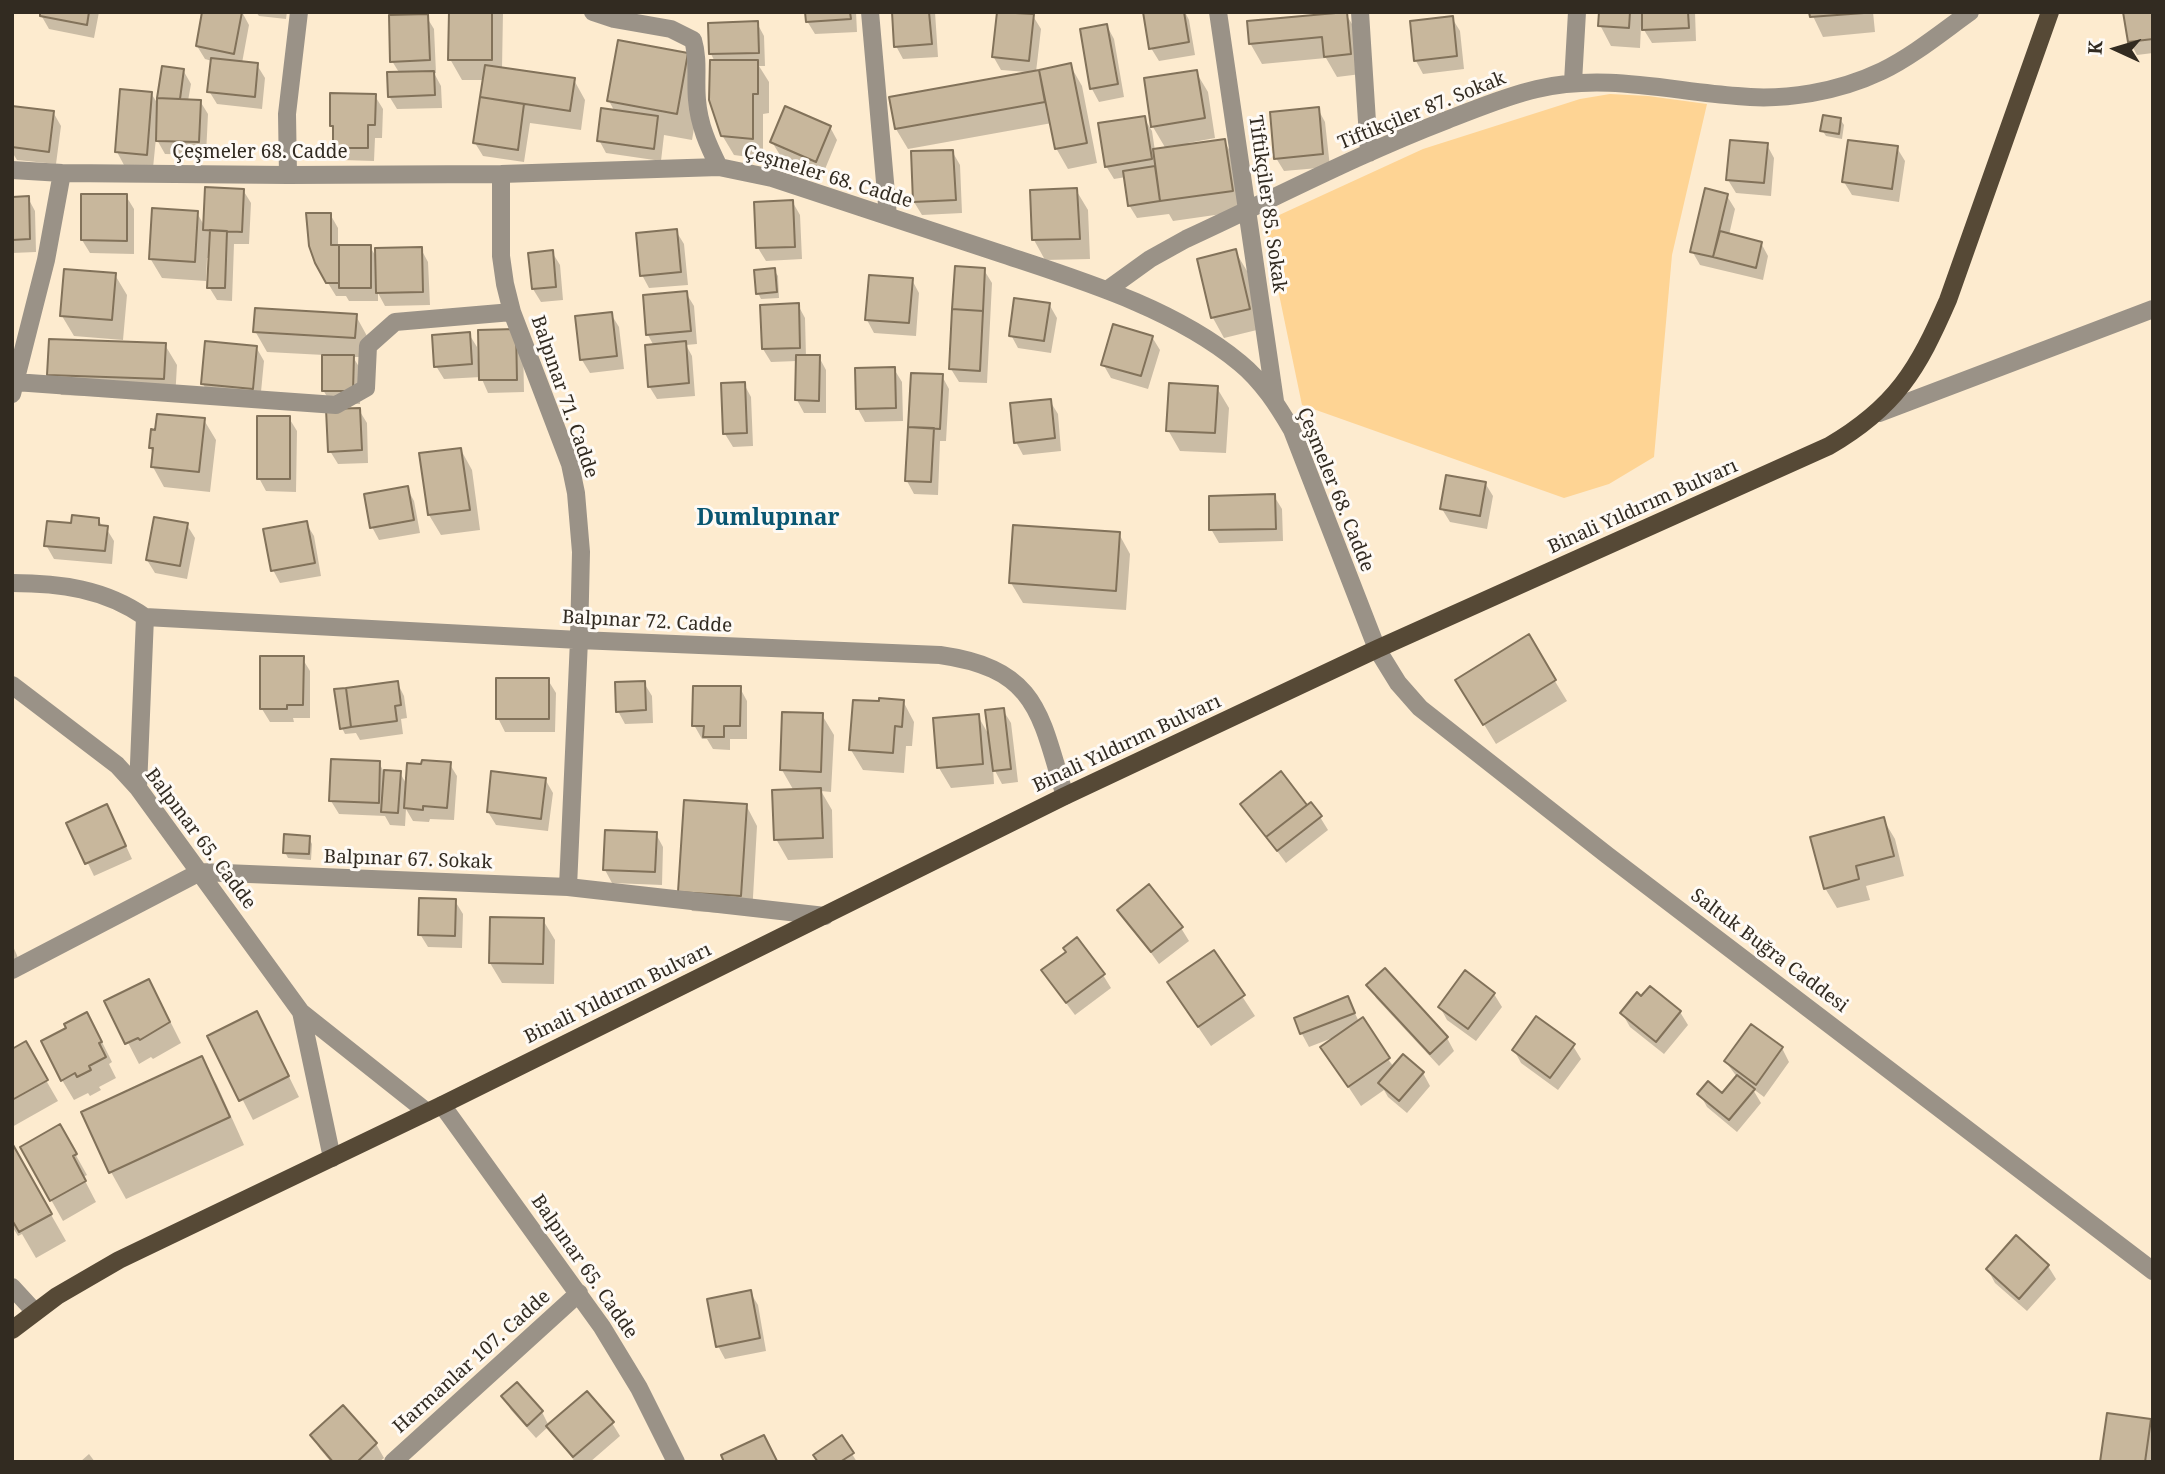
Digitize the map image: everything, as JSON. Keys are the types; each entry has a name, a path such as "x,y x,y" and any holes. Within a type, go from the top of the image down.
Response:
{"main road":[{"name":"Binali Yıldırım Bulvarı","path":"12,1330 88,1277 119,1260 434,1108 1065,796 1377,649 1829,446 1857,430 1879,413 1930,343 1948,300 2050,12"}],"street":[{"path":"288,175 286,114 299,12"},
{"path":"593,12 614,19 671,29 693,40 698,54 698,116 705,139 719,167"},
{"path":"870,12 888,216"},
{"name":"Tiftikçiler 85. Sokak","path":"1218,12 1275,401"},
{"path":"1360,12 1369,153"},
{"path":"1573,82 1577,12"},
{"name":"Tiftikçiler 87. Sokak","path":"1107,290 1186,239 1369,153 1492,102 1573,82 1616,82 1739,97 1812,93 1882,71 1970,12"},
{"name":"Çeşmeler 68. Cadde","path":"12,170 288,175 501,174 719,167 772,178 1107,290 1207,339 1242,365 1275,401 1292,430 1377,649"},
{"path":"62,173 46,260 14,388 336,405 366,388 368,346 395,322 512,312"},
{"name":"Balpınar 71. Cadde","path":"501,174 501,257 512,312 570,464 581,552 568,887"},
{"path":"1879,413 2153,309"},
{"path":"12,583 38,583 93,591 112,597 145,617 138,788"},
{"name":"Balpınar 72. Cadde","path":"145,617 966,659 1007,676 1036,707 1065,796"},
{"name":"Saltuk Buğra Caddesi","path":"1377,649 1398,683 1420,708 1449,732 2153,1270"},
{"name":"Balpınar 65. Cadde","path":"12,685 117,765 138,788 301,1012 434,1108 579,1293 639,1388 676,1462"},
{"name":"Balpınar 67. Sokak","path":"12,970 200,872 568,887 825,916"},
{"name":"Balpınar 65. Cadde","path":"301,1012 332,1158"},
{"path":"12,1287 35,1312"},
{"name":"Harmanlar 107. Cadde","path":"393,1462 579,1293"}],"shaded area":[{"path":"1610,94 1707,104 1672,255 1654,457 1609,484 1564,498 1302,405 1264,222 1423,149 1580,99"}],"building":[{"path":"40,12 89,12 87,25 40,16"},
{"path":"202,12 242,12 234,54 196,46"},
{"path":"449,12 492,12 492,60 448,60"},
{"path":"805,12 850,12 851,19 806,22"},
{"path":"892,12 929,12 932,44 894,47"},
{"path":"997,12 1034,14 1029,61 992,57"},
{"path":"1143,12 1184,12 1189,42 1149,49"},
{"path":"1347,12 1351,54 1324,57 1322,37 1249,44 1247,21"},
{"path":"1599,12 1630,12 1629,28 1598,26"},
{"path":"1642,12 1688,12 1689,28 1642,30"},
{"path":"1809,12 1864,12 1864,13 1810,17"},
{"path":"2123,12 2153,12 2153,39 2128,42"},
{"path":"428,14 430,60 390,62 389,15"},
{"path":"1453,16 1457,56 1414,61 1410,21"},
{"path":"758,21 759,53 709,54 708,23"},
{"path":"1107,24 1118,84 1090,89 1080,29"},
{"path":"618,40 688,53 677,114 607,101"},
{"path":"211,58 258,63 255,97 207,92"},
{"path":"710,60 758,60 758,94 753,94 753,139 721,136 709,100"},
{"path":"1071,63 1087,143 1055,149 1039,70"},
{"path":"485,65 575,78 570,111 480,97"},
{"path":"162,66 184,69 180,99 157,98"},
{"path":"1039,70 1045,102 895,129 889,97"},
{"path":"1197,70 1205,118 1151,127 1144,78"},
{"path":"434,71 435,95 388,97 387,72"},
{"path":"120,89 152,92 147,155 115,152"},
{"path":"330,93 376,94 375,125 368,125 368,148 333,148"},
{"path":"480,97 524,104 518,150 473,143"},
{"path":"157,98 201,100 199,142 156,141"},
{"path":"12,106 54,111 49,152 12,147"},
{"path":"785,106 831,126 816,162 770,142"},
{"path":"1319,107 1323,154 1274,159 1270,112"},
{"path":"601,108 658,116 654,149 597,141"},
{"path":"1823,115 1841,118 1839,134 1820,131"},
{"path":"1145,116 1152,159 1105,167 1098,123"},
{"path":"1225,139 1233,191 1160,201 1153,149"},
{"path":"1730,140 1768,143 1764,183 1726,180"},
{"path":"1848,140 1898,146 1892,189 1842,182"},
{"path":"953,150 956,200 913,202 911,151"},
{"path":"1155,166 1160,201 1128,206 1123,171"},
{"path":"205,187 244,189 242,232 203,230"},
{"path":"1077,188 1080,239 1032,240 1030,190"},
{"path":"1705,188 1728,194 1713,257 1690,252"},
{"path":"81,194 127,194 127,241 81,240"},
{"path":"29,196 30,239 12,240 12,197"},
{"path":"793,200 795,247 756,248 754,202"},
{"path":"152,208 198,211 195,262 149,259"},
{"path":"306,213 331,213 331,245 339,245 339,283 326,283 315,263 309,246"},
{"path":"677,229 681,272 640,276 636,233"},
{"path":"210,230 227,231 225,288 207,288"},
{"path":"1720,231 1762,242 1756,268 1713,257"},
{"path":"339,245 371,245 371,288 339,288"},
{"path":"422,247 423,292 376,293 375,248"},
{"path":"1236,249 1250,309 1211,318 1197,259"},
{"path":"553,250 556,287 532,289 528,253"},
{"path":"955,266 985,268 983,311 952,309"},
{"path":"775,268 777,292 756,294 754,270"},
{"path":"64,269 116,273 112,320 60,316"},
{"path":"869,275 913,278 909,323 865,320"},
{"path":"687,291 691,331 646,335 643,295"},
{"path":"1014,298 1050,303 1044,341 1009,336"},
{"path":"799,303 800,348 762,349 760,305"},
{"path":"255,308 357,314 355,338 253,332"},
{"path":"952,309 983,311 980,371 949,369"},
{"path":"612,312 617,356 580,360 575,316"},
{"path":"1113,324 1153,336 1141,376 1101,365"},
{"path":"516,329 517,380 479,380 478,330"},
{"path":"470,332 472,364 434,367 432,335"},
{"path":"49,339 166,343 164,379 47,375"},
{"path":"205,341 257,346 253,389 201,384"},
{"path":"686,341 689,383 648,387 645,345"},
{"path":"322,355 354,355 353,391 322,391"},
{"path":"796,355 820,355 819,401 795,400"},
{"path":"895,367 896,408 856,409 855,368"},
{"path":"911,373 943,374 940,429 908,427"},
{"path":"745,382 747,433 723,434 721,383"},
{"path":"1169,383 1218,386 1215,433 1166,431"},
{"path":"1051,399 1055,438 1014,443 1010,403"},
{"path":"360,408 362,450 328,452 326,409"},
{"path":"157,414 205,418 199,472 151,467 151,429 155,430"},
{"path":"257,416 290,416 290,479 257,479"},
{"path":"908,427 934,428 931,482 905,481"},
{"path":"461,448 470,510 428,515 419,453"},
{"path":"1446,475 1486,482 1480,516 1440,509"},
{"path":"408,486 414,520 370,528 364,494"},
{"path":"1275,494 1276,529 1209,530 1209,496"},
{"path":"72,515 99,518 99,525 108,526 105,551 44,546 47,521 71,523"},
{"path":"154,517 188,523 180,566 146,560"},
{"path":"307,521 315,563 271,571 263,529"},
{"path":"1013,525 1120,532 1116,591 1009,583"},
{"path":"1529,634 1556,680 1483,725 1455,680"},
{"path":"260,656 304,656 303,705 287,705 287,709 260,709"},
{"path":"496,678 549,678 549,719 496,719"},
{"path":"398,681 401,705 395,706 397,721 351,727 346,688"},
{"path":"645,681 646,710 616,712 615,682"},
{"path":"693,686 741,686 740,726 724,726 724,737 703,737 704,726 692,726"},
{"path":"346,688 351,727 340,729 334,689"},
{"path":"879,698 904,700 902,727 895,726 893,753 849,750 853,700 879,701"},
{"path":"1004,708 1011,769 993,771 985,710"},
{"path":"782,712 823,713 821,772 780,770"},
{"path":"979,714 983,764 937,768 933,718"},
{"path":"331,759 380,761 379,803 329,801"},
{"path":"422,760 451,762 447,808 404,808 407,763 421,764"},
{"path":"384,770 401,771 398,813 381,812"},
{"path":"491,771 546,778 541,819 487,812"},
{"path":"1281,771 1307,805 1266,837 1240,804"},
{"path":"821,788 823,838 774,840 772,790"},
{"path":"684,800 747,804 741,896 678,892"},
{"path":"1311,802 1322,816 1277,851 1266,837"},
{"path":"107,804 126,846 85,864 66,823"},
{"path":"1884,817 1894,856 1856,866 1859,879 1824,889 1810,837"},
{"path":"605,830 657,832 655,872 603,870"},
{"path":"284,834 310,836 309,854 283,853"},
{"path":"1149,884 1183,927 1151,952 1117,910"},
{"path":"419,898 456,899 455,936 418,935"},
{"path":"490,917 544,918 543,964 489,963"},
{"path":"1077,937 1105,974 1066,1003 1041,970 1066,952 1063,948"},
{"path":"1214,950 1245,995 1198,1027 1167,982"},
{"path":"1385,968 1448,1037 1430,1054 1366,985"},
{"path":"1465,970 1495,993 1468,1029 1438,1007"},
{"path":"149,979 170,1022 140,1040 138,1038 125,1044 104,1001"},
{"path":"1650,986 1681,1011 1656,1042 1620,1013 1637,992 1641,996"},
{"path":"1348,996 1355,1013 1300,1034 1294,1018"},
{"path":"257,1011 289,1076 239,1101 207,1036"},
{"path":"87,1012 102,1042 99,1043 106,1057 89,1066 91,1070 77,1077 75,1073 61,1081 41,1041 66,1028 64,1024"},
{"path":"1536,1016 1575,1044 1550,1078 1512,1050"},
{"path":"1363,1017 1390,1058 1348,1087 1320,1047"},
{"path":"1751,1024 1783,1047 1756,1085 1724,1061"},
{"path":"26,1041 48,1080 12,1100 12,1049"},
{"path":"1403,1054 1424,1072 1399,1101 1378,1083"},
{"path":"202,1056 230,1117 109,1173 81,1112"},
{"path":"1737,1075 1755,1089 1729,1120 1697,1094 1708,1081 1722,1093"},
{"path":"60,1124 77,1154 73,1156 86,1181 50,1201 20,1147"},
{"path":"12,1143 52,1214 19,1232 12,1220"},
{"path":"2016,1235 2049,1265 2019,1299 1986,1269"},
{"path":"751,1290 760,1338 716,1347 707,1299"},
{"path":"517,1382 543,1411 527,1426 501,1396"},
{"path":"587,1391 614,1422 573,1457 546,1426"},
{"path":"343,1405 377,1443 357,1462 333,1462 310,1435"},
{"path":"2107,1413 2151,1419 2145,1462 2100,1462"},
{"path":"764,1435 777,1461 724,1462 721,1455"},
{"path":"842,1435 854,1453 840,1462 818,1462 813,1455"}],"district":[{"name":"Dumlupınar","path":"768,518"}]}
